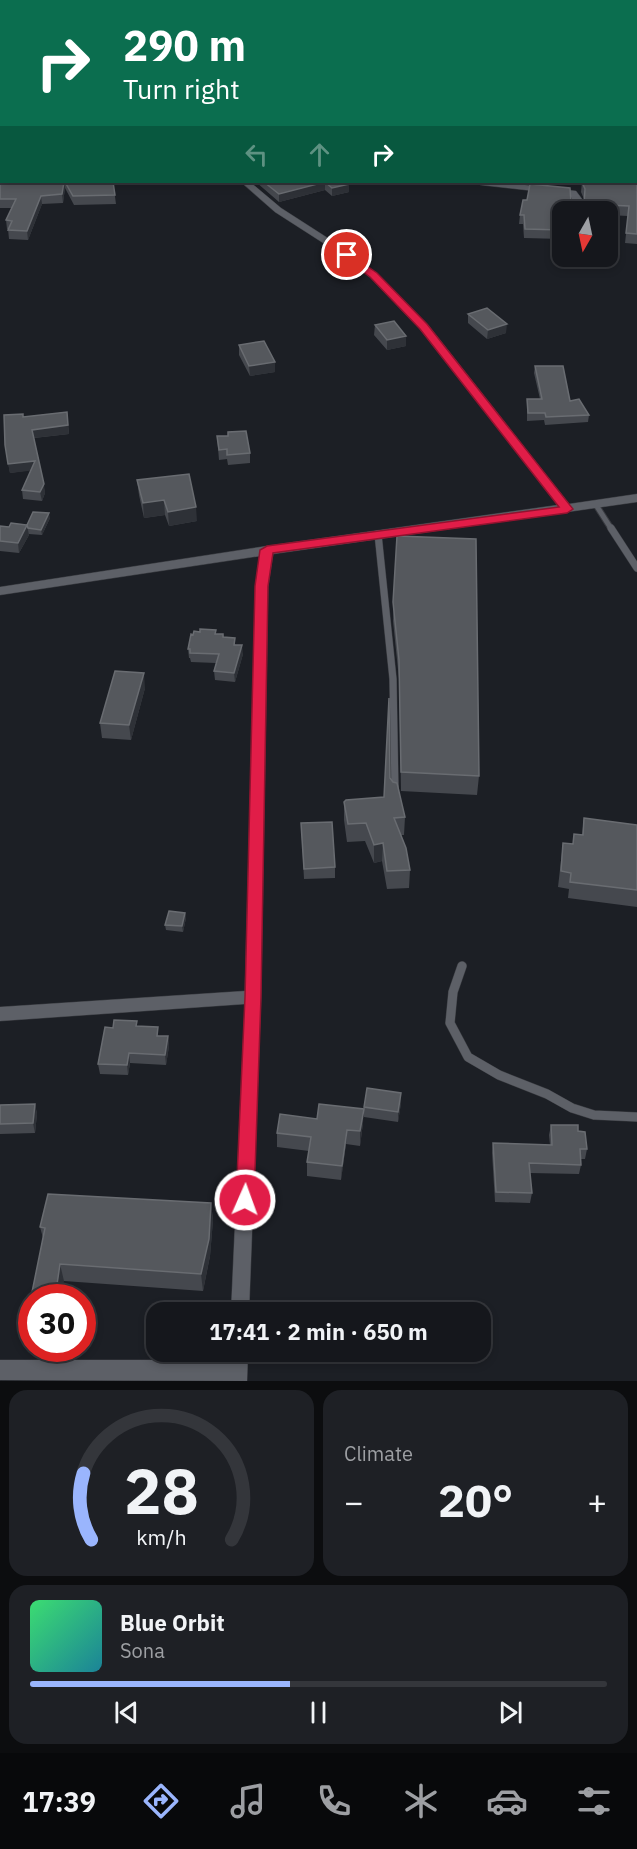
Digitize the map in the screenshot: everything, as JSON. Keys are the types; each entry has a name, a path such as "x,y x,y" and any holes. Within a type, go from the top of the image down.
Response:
{"street":[{"path":"246,183 278,210 334,246 380,282 424,327 567,509"},
{"path":"489,183 573,193 577,201"},
{"path":"514,186 522,183"},
{"path":"0,591 267,550 637,498"},
{"path":"240,1302 253,997 262,586 267,550"},
{"path":"0,1014 253,997"},
{"path":"0,1370 238,1367"}],"lane":[{"path":"596,505 637,568"},
{"path":"378,534 393,678 395,796"},
{"path":"462,966 453,992 450,1023 468,1057 499,1075 548,1094 572,1108 594,1115 637,1117"}],"building":[{"path":"0,183 64,183 62,194 41,196 27,231 8,230 12,221 6,220 16,199 0,199"},
{"path":"66,183 113,183 115,195 73,196"},
{"path":"265,183 321,183 279,194"},
{"path":"326,183 349,184 332,188"},
{"path":"582,183 637,183 637,234 626,233 629,206 618,206 618,201 584,201 585,189"},
{"path":"530,184 570,188 571,201 552,201 552,230 525,229 524,215 520,215 523,200 527,200"},
{"path":"487,308 507,324 488,330 468,314"},
{"path":"394,321 406,336 387,340 375,325"},
{"path":"264,341 275,362 249,366 239,345"},
{"path":"535,366 563,366 570,401 579,399 589,415 546,417 545,413 528,413 527,399 542,399"},
{"path":"67,412 68,425 32,430 44,484 40,492 22,490 35,461 8,464 4,415 23,414 23,417"},
{"path":"246,431 250,453 227,455 227,449 219,450 217,436 228,436 228,432"},
{"path":"189,474 196,507 168,512 164,500 143,503 137,480"},
{"path":"33,512 49,513 41,530 28,528 27,525"},
{"path":"11,523 27,525 18,543 0,541 0,526 9,527"},
{"path":"397,536 476,539 479,776 401,772 399,660 393,602"},
{"path":"200,629 216,630 215,634 235,638 234,645 242,645 234,673 214,671 219,654 190,653 188,649 191,634 193,635 194,631 200,632"},
{"path":"115,671 144,673 129,725 100,723"},
{"path":"389,698 390,778 397,783 405,817 394,818 406,848 410,870 387,871 383,843 374,845 366,823 348,824 344,802 384,797"},
{"path":"584,818 637,825 637,890 570,882 571,873 561,871 563,843 573,844 574,834 583,835"},
{"path":"332,822 335,867 304,869 301,823"},
{"path":"169,911 185,913 182,926 165,925"},
{"path":"114,1020 137,1021 136,1026 158,1027 157,1036 168,1036 165,1055 129,1053 127,1065 98,1064 105,1027 113,1028"},
{"path":"367,1088 401,1093 398,1112 364,1107"},
{"path":"35,1104 33,1123 0,1124 0,1105"},
{"path":"319,1104 364,1109 360,1131 347,1130 342,1166 307,1162 311,1137 277,1133 280,1114 317,1119"},
{"path":"551,1125 578,1125 578,1131 585,1132 587,1149 580,1149 581,1165 529,1163 532,1193 496,1192 493,1143 552,1145"},
{"path":"48,1194 211,1203 209,1239 201,1274 60,1264 57,1284 34,1284 45,1228 40,1227"}],"route":[{"path":"245,1200 253,997 262,586 267,550 567,509 424,327 373,275 347,255"}]}
